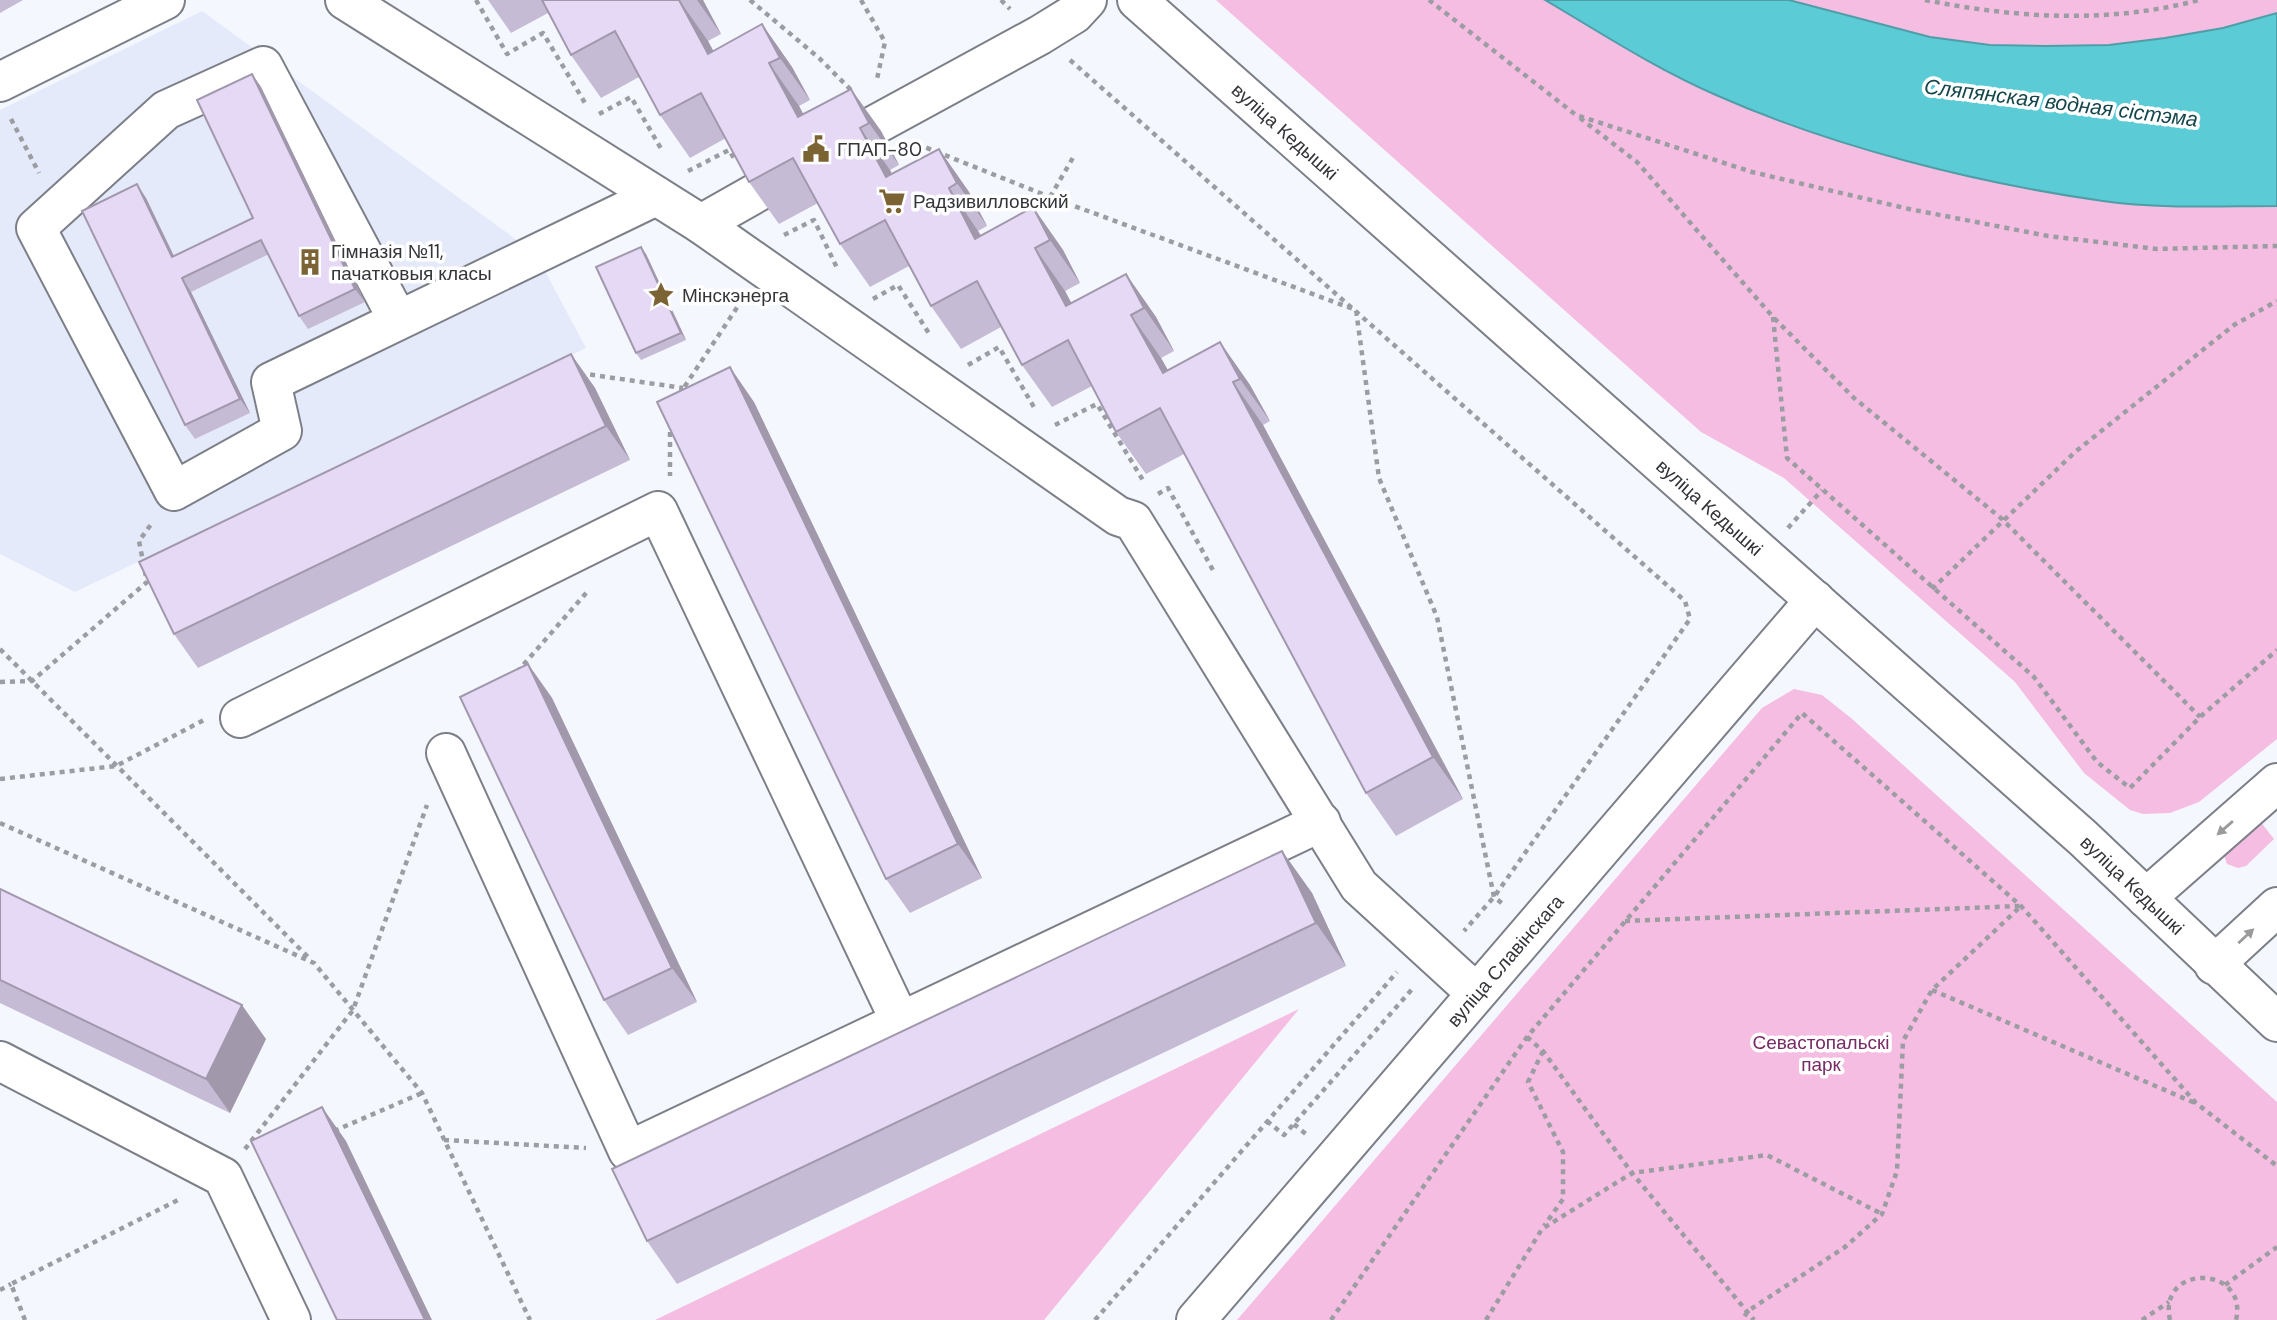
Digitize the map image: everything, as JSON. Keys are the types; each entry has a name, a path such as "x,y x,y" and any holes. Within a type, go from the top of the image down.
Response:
{"street":[{"path":"3,95 165,0"},
{"path":"345,0 701,224 1118,516 1133,521 1359,886 1476,993"},
{"path":"824,153 876,115 1040,35 1074,14 1087,0"},
{"name":"вуліца Кедышкі","path":"1137,0 1765,553 2146,898 2277,1022"},
{"path":"398,320 263,66 166,110 36,228 174,491 282,431 271,382 656,196"},
{"path":"701,224 761,190"},
{"path":"240,718 658,511 901,1023"},
{"name":"вуліца Славінскага","path":"1196,1320 1815,600"},
{"path":"446,753 628,1151 1321,822"},
{"path":"2146,898 2277,783"},
{"path":"2214,965 2277,907"},
{"path":"0,1061 223,1177 291,1320"}],"path":[{"path":"750,0 819,58 876,115 925,149 1356,310"},
{"path":"861,0 885,42 876,115"},
{"path":"1000,0 1685,601"},
{"path":"1429,0 1637,162 1773,317 1854,398 2003,519 2200,717"},
{"path":"1926,0 1988,12 2072,17 2170,8 2200,0"},
{"path":"3,95 58,208"},
{"path":"1576,115 1752,172 1909,209 2048,236 2157,248 2277,246"},
{"path":"1050,197 1074,156"},
{"path":"676,398 764,268"},
{"path":"1932,589 2075,452 2234,325 2277,300"},
{"path":"1356,310 1379,478 1437,617 1494,897 1507,908"},
{"path":"1773,317 1787,458 2034,677 2097,762 2130,788 2200,717 2277,650"},
{"path":"573,380 586,374 683,388"},
{"path":"658,511 670,487 670,409"},
{"path":"1765,553 1822,490"},
{"path":"147,583 139,541 174,491"},
{"path":"0,682 32,681 147,583 159,576"},
{"path":"508,682 596,582"},
{"path":"0,649 314,963 422,1093 530,1320"},
{"path":"0,779 116,766 230,706 240,718"},
{"path":"1331,1320 1527,1037 1802,713 2021,906 2196,1103 2277,1166"},
{"path":"0,1290 223,1177 353,1010 446,753"},
{"path":"0,823 314,963"},
{"path":"1624,921 2021,906"},
{"path":"1742,1320 1748,1311 1845,1247 1882,1214 1897,1171 1903,1041 1932,990 2021,906"},
{"path":"1267,1121 1284,1135 1416,984"},
{"path":"1932,990 2196,1103"},
{"path":"1527,1037 1543,1052 1632,1173 1754,1320"},
{"path":"1486,1320 1563,1199 1563,1152 1528,1082 1543,1052"},
{"path":"322,1135 422,1093"},
{"path":"444,1140 628,1151"},
{"path":"1542,1229 1632,1173 1767,1155 1882,1214"},
{"path":"2225,1285 2277,1247"},
{"path":"2170,1320 2170,1302 2174,1292 2192,1278 2204,1277 2225,1285 2237,1304 2236,1320"},
{"path":"10,1284 25,1320"},
{"path":"2142,1320 2170,1302"}],"shaded area":[{"path":"202,11 536,254 586,348 75,592 0,554 0,110"}],"green space":[{"path":"1216,0 2277,0 2277,739 2199,802 2170,813 2143,814 2130,810 2084,773 2015,682 1784,478 1701,432"},
{"name":"Севастопальскі парк","path":"1794,689 1822,695 1851,718 2277,1102 2277,1320 1237,1320 1762,708"},
{"path":"2256,816 2274,839 2246,866 2238,868 2227,864 2224,855"},
{"path":"1299,1009 1044,1320 655,1320"}],"water":[{"name":"Сляпянская водная сістэма","path":"1545,0 1789,0 1930,37 1990,45 2046,46 2109,45 2165,38 2223,28 2277,13 2277,206 2124,204 2005,184 1856,147 1761,114 1694,85"}],"building":[{"path":"542,0 679,0 708,54 762,24 780,58 769,63 798,117 851,89 869,123 860,128 886,177 939,149 957,183 949,188 975,239 1033,207 1050,240 1035,248 1066,306 1126,274 1144,308 1131,315 1163,373 1220,342 1240,379 1233,382 1433,757 1366,793 1160,408 1116,432 1068,340 1022,365 977,281 931,306 885,220 840,244 793,158 749,182 701,93 660,115 615,31 571,55"},
{"name":"Гімназія №11, пачатковыя класы","path":"252,74 355,289 299,316 261,240 182,278 240,399 185,425 82,211 137,184 172,257 253,218 197,100"},
{"path":"641,247 681,333 636,353 596,267"},
{"path":"571,354 606,426 174,634 139,562"},
{"path":"730,367 958,844 886,879 657,402"},
{"path":"528,664 672,968 604,1000 460,697"},
{"path":"1282,851 1316,923 647,1241 612,1169"},
{"path":"0,889 242,1005 206,1079 0,980"},
{"path":"322,1107 425,1320 337,1320 251,1141"}],"place":[{"name":"ГПАП-80","path":"816,149"},
{"name":"Радзивилловский","path":"892,201"},
{"name":"Гімназія №11, пачатковыя класы","path":"310,262"},
{"name":"Мінскэнерга","path":"661,295"}]}
